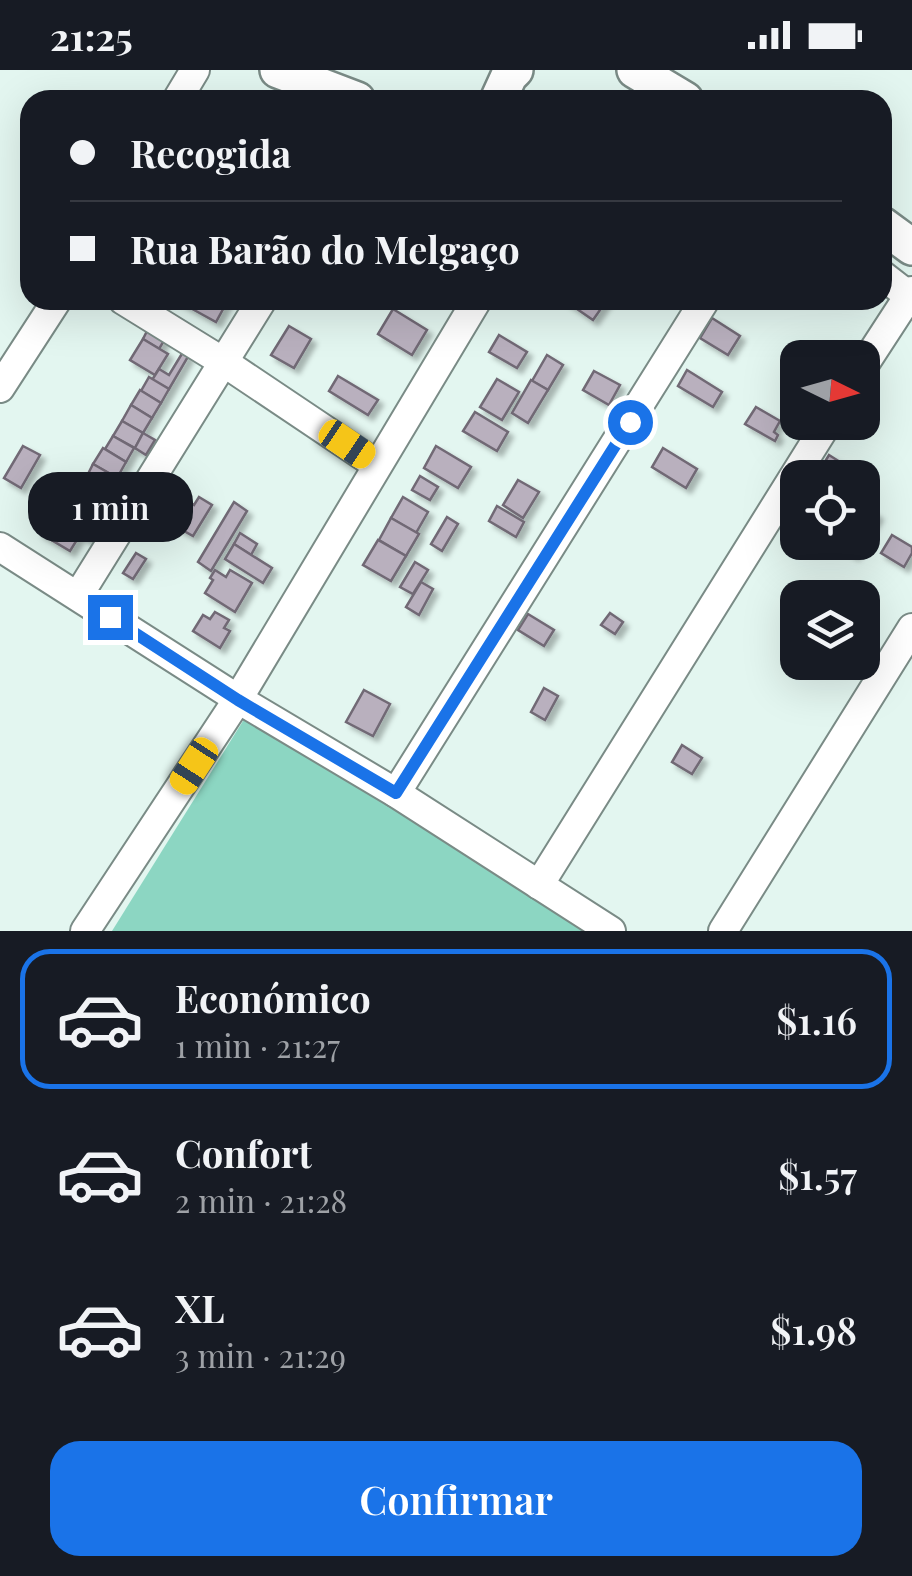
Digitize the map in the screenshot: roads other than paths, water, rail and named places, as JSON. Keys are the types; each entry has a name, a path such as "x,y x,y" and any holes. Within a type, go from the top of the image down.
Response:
{"main road":[{"path":"278,70 331,90"},
{"path":"634,70 668,90"},
{"path":"892,233 912,248"},
{"path":"892,257 911,283"}],"street":[{"path":"878,340 911,283"},
{"path":"0,388 51,310"},
{"path":"139,310 377,465"},
{"path":"78,596 256,310"},
{"path":"85,931 238,700 471,310"},
{"path":"396,793 699,310"},
{"path":"539,885 817,440"},
{"path":"0,547 611,931"},
{"path":"723,931 912,628"}]}
